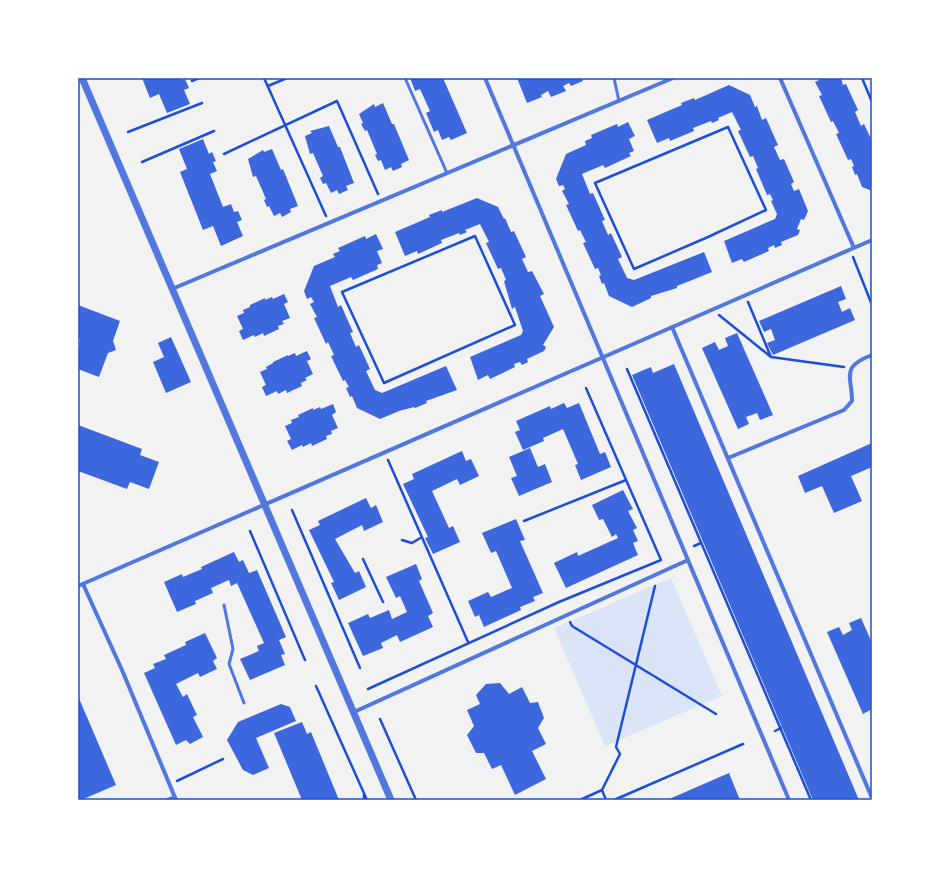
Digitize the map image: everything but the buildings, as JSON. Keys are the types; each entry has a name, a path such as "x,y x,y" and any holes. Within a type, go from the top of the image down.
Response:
{"street":[{"path":"82,78 391,800"},
{"path":"485,78 789,800"},
{"path":"172,289 673,78"},
{"path":"780,78 852,249"},
{"path":"78,586 872,240"},
{"path":"672,327 872,798"},
{"path":"728,458 844,410 852,401 849,381 852,368 856,362 872,355"},
{"path":"354,712 688,560"},
{"path":"83,584 122,670 176,798 167,800"}],"lane":[{"path":"405,78 447,173"},
{"path":"614,78 618,101"},
{"path":"224,605 233,649 229,664 244,703"}],"path":[{"path":"192,81 199,78"},
{"path":"264,78 329,223"},
{"path":"268,86 287,78"},
{"path":"862,78 872,102"},
{"path":"224,154 336,101 382,201"},
{"path":"128,132 202,103"},
{"path":"728,127 766,210 708,237 634,269 595,183 728,127"},
{"path":"142,162 214,131"},
{"path":"475,236 515,326 460,351 384,383 342,292 475,236"},
{"path":"852,249 872,305"},
{"path":"745,295 771,357"},
{"path":"712,310 771,357 852,368"},
{"path":"627,369 811,800"},
{"path":"368,690 468,642 559,602 661,560 586,388"},
{"path":"384,452 468,642"},
{"path":"524,521 626,480"},
{"path":"292,510 360,668"},
{"path":"250,531 305,660"},
{"path":"402,540 412,543 422,537"},
{"path":"694,546 701,543"},
{"path":"363,559 383,602"},
{"path":"580,800 602,790 620,754 616,747 654,586"},
{"path":"565,615 572,626 716,714"},
{"path":"316,686 367,800"},
{"path":"380,719 416,800"},
{"path":"775,731 781,728"},
{"path":"614,800 743,744"},
{"path":"170,784 223,759"},
{"path":"602,790 606,800"},
{"path":"364,794 364,800"}],"shaded area":[{"path":"671,578 722,696 605,746 554,628"}]}
